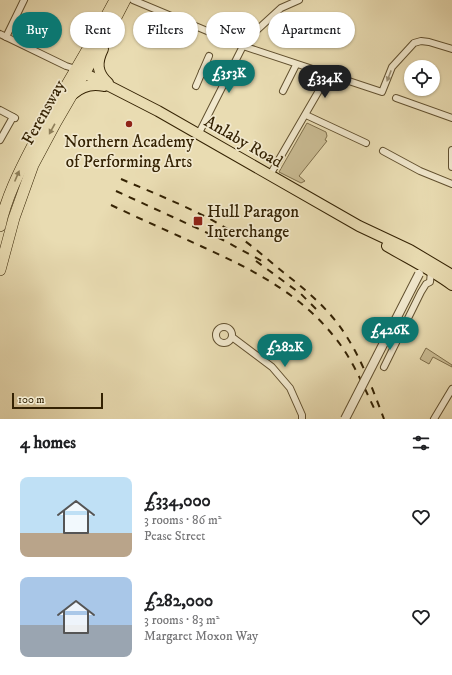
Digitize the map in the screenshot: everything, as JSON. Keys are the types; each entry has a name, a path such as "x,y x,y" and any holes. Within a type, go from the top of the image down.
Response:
{"highway":[{"name":"Ferensway","path":"0,270 14,218 33,165 71,96 80,71 115,0"},
{"name":"Ferensway","path":"119,12 125,0"},
{"name":"Ferensway","path":"0,222 18,172 40,131 96,48"}],"main road":[{"path":"104,48 99,57 98,64 101,76 111,86"},
{"name":"Anlaby Road","path":"80,71 121,91 199,133 359,226 410,250 424,268 452,285"},
{"path":"71,96 80,88 95,84 121,91"},
{"name":"Anlaby Road","path":"424,268 451,273"}],"street":[{"path":"2,37 24,0"},
{"path":"134,0 206,30"},
{"path":"260,27 281,8 299,0"},
{"name":"Anlaby Road","path":"2,37 80,71"},
{"path":"249,48 382,92 392,67 414,43 422,41 429,42 452,49"},
{"path":"199,133 242,48"},
{"path":"196,86 209,56"},
{"path":"282,91 296,64"},
{"path":"202,72 224,84"},
{"path":"270,175 328,75"},
{"path":"396,98 452,118"},
{"path":"0,110 14,118 0,140"},
{"path":"306,115 366,143"},
{"path":"452,150 452,167"},
{"path":"383,151 420,171 452,184"},
{"path":"384,367 421,292 426,284 430,282 424,268"},
{"path":"345,419 424,268"},
{"path":"232,338 272,367 290,388 302,419"},
{"path":"434,419 452,389"}],"shaded area":[{"path":"307,123 326,132 327,136 325,140 327,141 299,176 305,181 301,183 279,172"},
{"path":"426,348 452,365 452,367 433,357 429,364 420,359"}],"railway":[{"path":"121,179 218,223 251,246 309,293 332,316 357,354 384,419"},
{"path":"116,191 223,240 262,261"},
{"path":"111,205 251,270 302,304 318,318 339,342 356,370 374,408"},
{"path":"256,261 301,294 319,312"}],"place":[{"name":"Northern Academy of Performing Arts","path":"129,124"},
{"name":"Hull Paragon Interchange","path":"198,221"}]}
